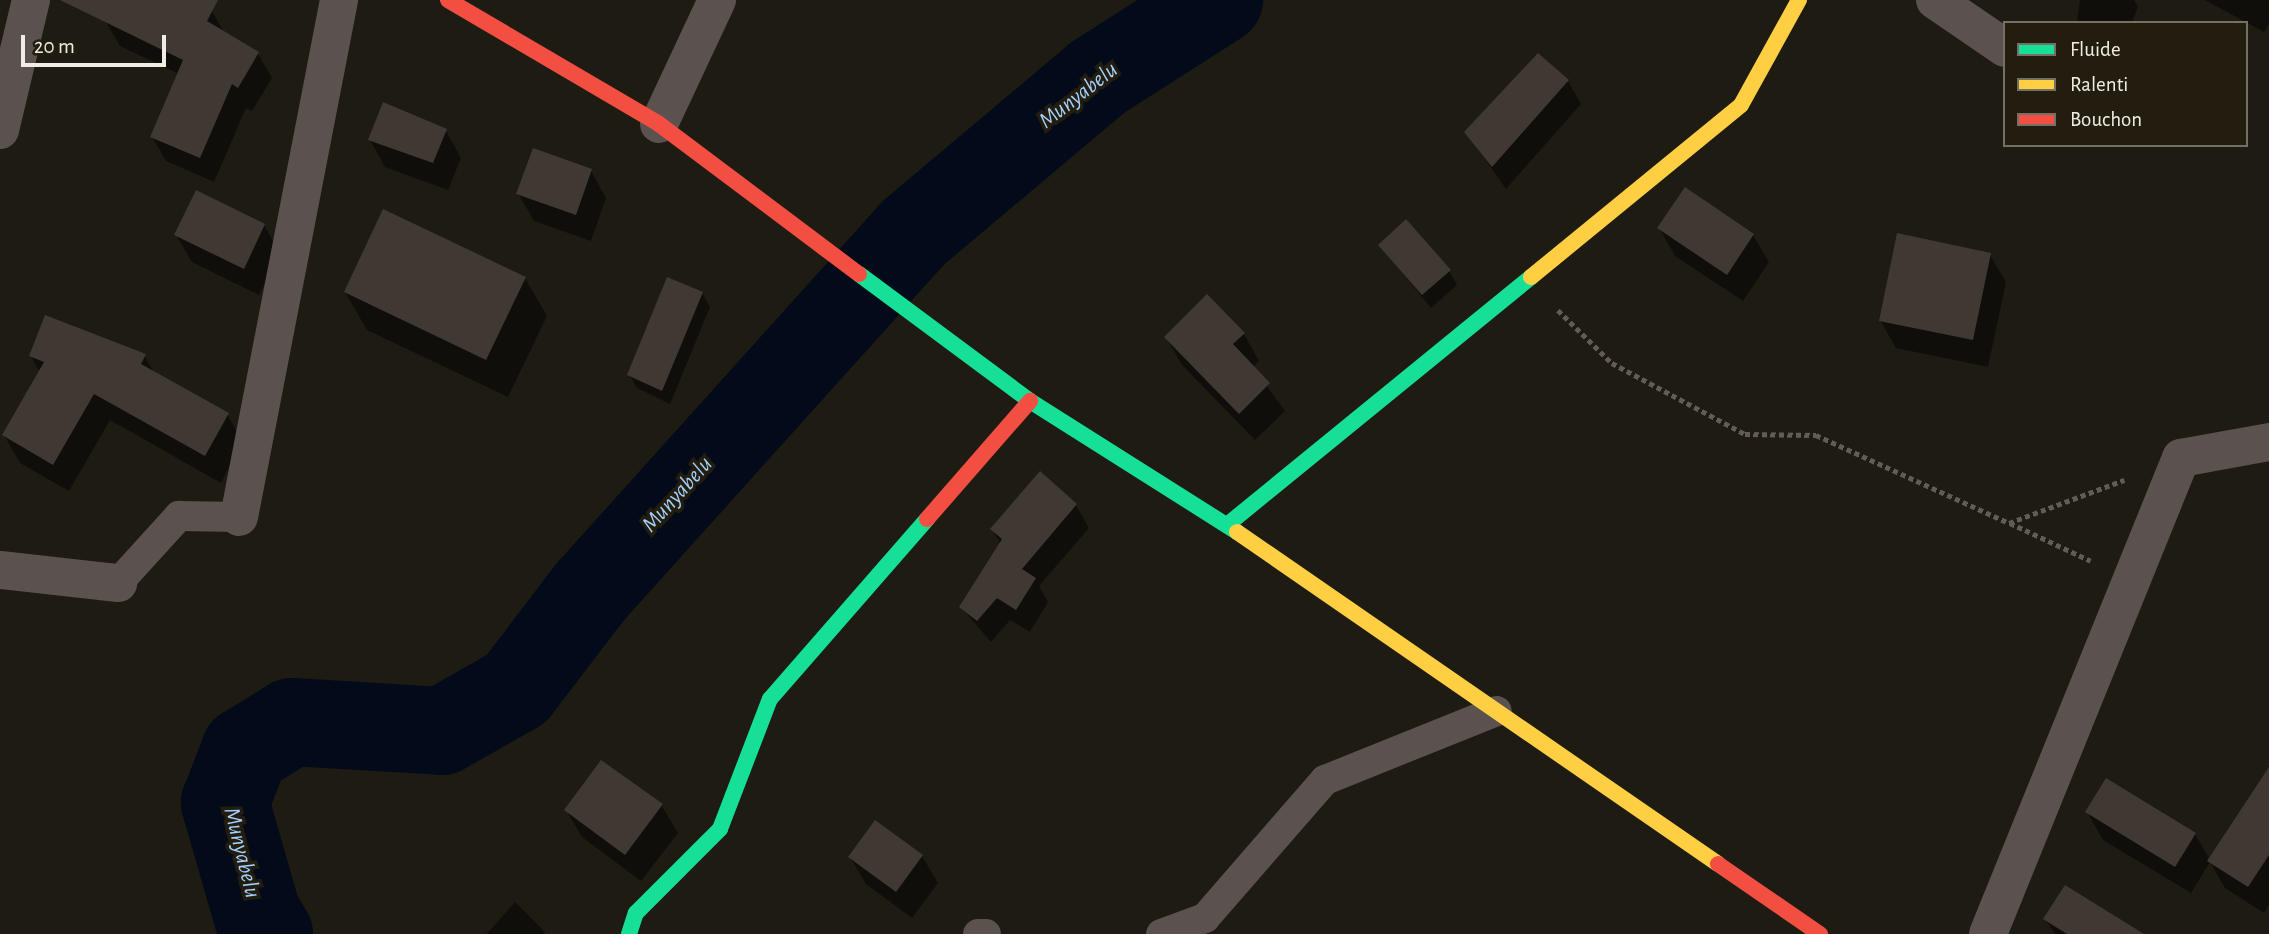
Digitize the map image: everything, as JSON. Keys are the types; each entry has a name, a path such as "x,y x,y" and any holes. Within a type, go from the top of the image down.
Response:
{"street":[{"path":"0,130 31,0"},
{"path":"239,517 340,0"},
{"path":"448,0 659,124 1030,401 1227,525 1820,934"},
{"path":"659,124 717,0"},
{"path":"1227,525 1741,105 1799,0"},
{"path":"1935,0 2003,47"},
{"path":"629,934 636,913 720,829 770,699 1030,401"},
{"path":"1988,934 2182,458 2269,442"},
{"path":"0,570 118,583"}],"lane":[{"path":"118,583 179,516 239,517"},
{"path":"1161,934 1205,918 1325,780 1497,711"},
{"path":"978,934 986,934"}],"path":[{"path":"1528,280 1612,363 1745,434 1816,435 2132,580"},
{"path":"2009,523 2182,458"}],"building":[{"path":"60,0 218,0 207,21 259,52 238,88 232,84 200,158 150,137 183,60"},
{"path":"1538,53 1569,80 1492,167 1464,132"},
{"path":"383,102 447,129 433,163 368,140"},
{"path":"533,148 592,169 576,215 516,194"},
{"path":"1685,187 1754,234 1727,275 1657,228"},
{"path":"196,190 265,224 244,269 174,235"},
{"path":"383,209 526,277 486,360 344,292"},
{"path":"1406,219 1451,270 1422,295 1378,245"},
{"path":"1897,233 1991,253 1973,340 1879,321"},
{"path":"667,277 703,292 662,391 627,375"},
{"path":"1207,294 1245,333 1233,344 1270,383 1239,414 1164,337"},
{"path":"45,315 146,354 141,364 229,413 205,456 94,394 53,465 2,435 44,362 29,356"},
{"path":"1040,471 1077,504 1022,569 1036,578 1016,610 997,598 977,621 959,607 1002,539 990,529"},
{"path":"601,760 663,804 625,855 564,810"},
{"path":"2269,767 2269,855 2248,887 2207,861"},
{"path":"2106,778 2196,833 2175,867 2085,812"},
{"path":"875,820 923,855 896,892 848,857"},
{"path":"2065,885 2144,934 2067,934 2043,919"}],"waterway":[{"name":"Munyabelu","path":"269,934 257,914 225,803 245,751 292,722 442,731 516,689 591,591 912,234 1097,78 1219,0"}],"traffic: fast":[{"path":"859,274 1030,401 1237,532"},
{"path":"1227,525 1531,277"},
{"path":"629,934 636,913 720,829 770,699 927,519"}],"traffic: slow":[{"path":"1531,277 1741,105 1799,0"},
{"path":"1237,532 1718,864"}],"traffic: jam":[{"path":"448,0 659,124 859,274"},
{"path":"927,519 1030,401"},
{"path":"1718,864 1820,934"}]}
